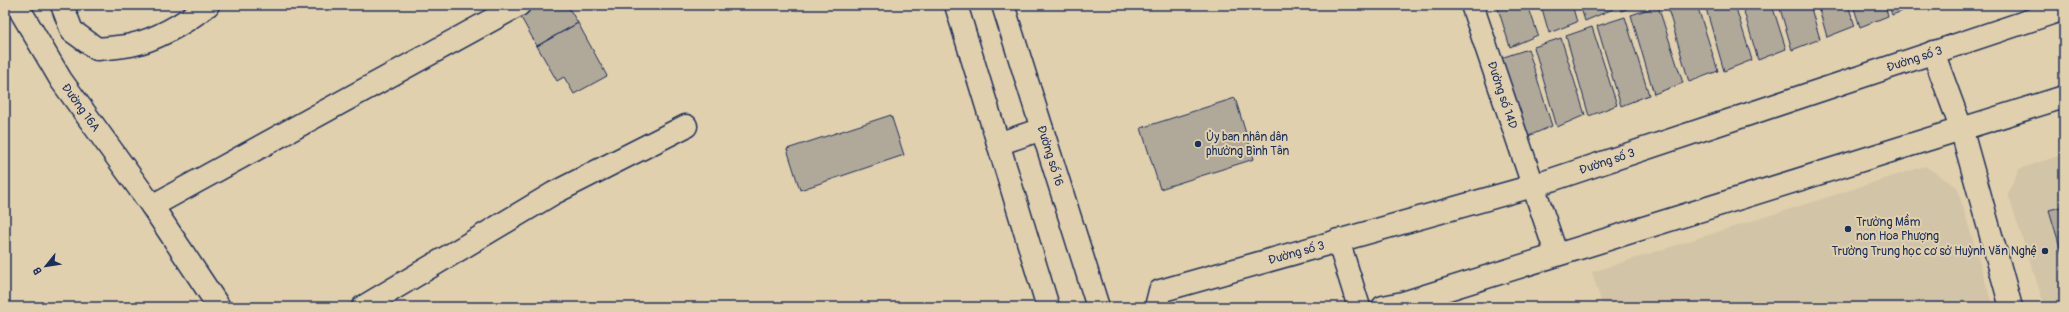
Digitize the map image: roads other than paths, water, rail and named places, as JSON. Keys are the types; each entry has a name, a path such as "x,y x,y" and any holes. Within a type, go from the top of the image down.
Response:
{"street":[{"name":"Đường 16A","path":"17,5 62,80 152,206 219,307"},
{"path":"62,5 72,31 97,49 132,44 168,31 208,5"},
{"path":"152,206 520,5"},
{"path":"956,5 1048,307"},
{"name":"Đường số 16","path":"1003,5 1098,307"},
{"name":"Đường số 14D","path":"1472,5 1556,253"},
{"name":"Đường số 3","path":"1156,307 1160,291 1533,186 2060,8"},
{"path":"1933,52 1961,128 2011,307"},
{"path":"1397,306 1556,253 2064,96"},
{"path":"363,307 554,192 686,126"},
{"path":"998,144 1042,129"},
{"path":"1338,240 1359,307"}],"place":[{"name":"Ủy ban nhân dân phường Bình Tân","path":"1198,144"},
{"name":"Trường Mầm non Hoa Phượng","path":"1848,229"},
{"name":"Trường Trung học cơ sở Huỳnh Văn Nghệ","path":"2045,251"}]}
